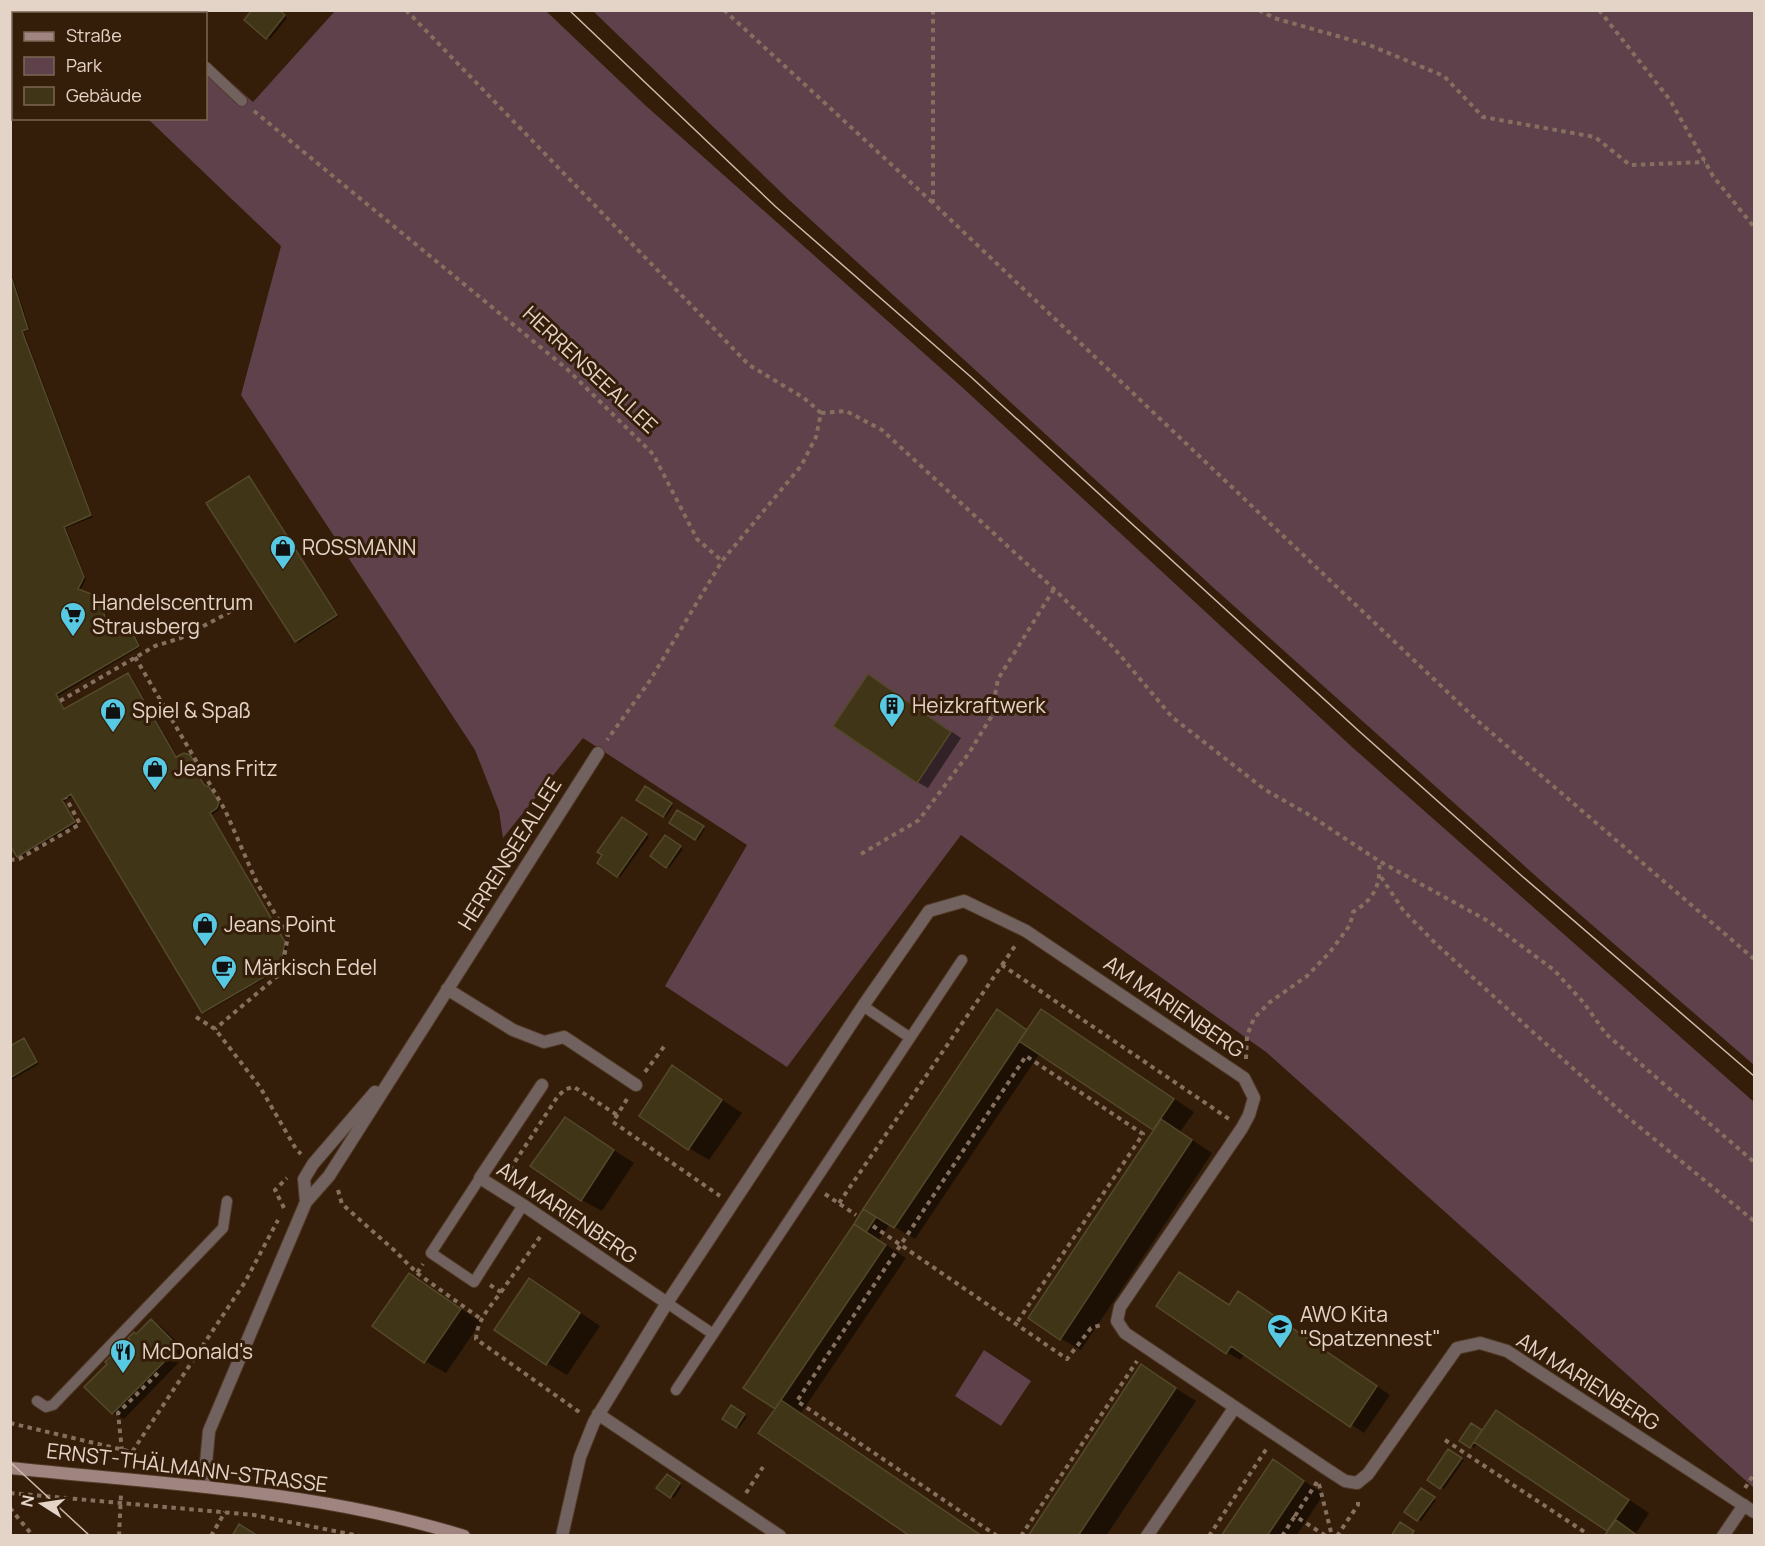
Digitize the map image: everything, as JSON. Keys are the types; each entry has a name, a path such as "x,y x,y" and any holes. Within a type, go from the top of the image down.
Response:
{"main road":[{"name":"ERNST-THÄLMANN-STRASSE","path":"10,1468 204,1485 318,1502 440,1528 464,1536"}],"street":[{"name":"HERRENSEEALLEE","path":"204,1485 209,1431 306,1202 329,1176 598,753"},
{"name":"AM MARIENBERG","path":"562,1536 580,1457 598,1414 732,1203 928,911 964,901 1026,931 1244,1078 1254,1098 1242,1128 1120,1307 1117,1321"},
{"path":"447,989 513,1030 544,1042 564,1037 636,1085"},
{"name":"HERRENSEEALLEE","path":"306,1202 304,1179 313,1164 409,1048"},
{"name":"AM MARIENBERG","path":"542,1085 480,1178 667,1303"},
{"path":"1117,1321 1125,1333 1275,1435 1345,1481 1357,1483"},
{"name":"AM MARIENBERG","path":"1357,1483 1368,1474 1457,1348 1480,1343 1507,1351 1749,1508"},
{"path":"1147,1536 1235,1407"},
{"path":"598,1414 780,1536"},
{"path":"1723,1536 1749,1508"}],"lane":[{"path":"207,69 242,101"},
{"path":"676,1390 962,960"},
{"path":"863,1006 909,1037"},
{"path":"480,1178 431,1253 474,1282 523,1205"},
{"path":"37,1401 46,1407 53,1405 207,1245 223,1228 227,1201"},
{"name":"AM MARIENBERG","path":"667,1303 713,1334"}],"path":[{"path":"406,10 749,365 804,398 821,413 846,411 882,430 1054,589 1114,648 1172,717 1264,789 1311,816 1379,861 1488,921 1554,970 1584,1003 1606,1034 1755,1162"},
{"path":"724,10 933,203 1479,722 1755,959"},
{"path":"933,10 933,203"},
{"path":"1259,10 1274,18 1369,45 1444,76 1483,117 1595,137 1630,165 1705,162"},
{"path":"1599,10 1670,100 1713,176 1755,227"},
{"name":"HERRENSEEALLEE","path":"242,101 567,369 653,454 697,539 722,561"},
{"path":"598,753 649,682 722,561 801,466 816,437 821,413"},
{"path":"861,854 919,820 969,753 991,717 998,679 1054,589"},
{"path":"60,701 155,646 181,638 228,613 240,603"},
{"path":"135,657 225,810 257,883 288,936 281,973 215,1029"},
{"path":"10,860 19,859 80,824 66,798"},
{"path":"1379,861 1381,877 1403,910 1436,944 1620,1112 1755,1221"},
{"path":"1244,1078 1247,1036 1254,1018 1270,1002 1307,976 1330,952 1350,925 1353,912 1365,904 1375,892 1381,877"},
{"path":"839,1203 1026,931"},
{"path":"1002,965 1242,1128"},
{"path":"196,1017 215,1029 260,1087 296,1149 313,1164"},
{"path":"666,1044 613,1122 732,1203"},
{"path":"997,1536 796,1401 902,1246 1026,1056 1143,1134 1016,1324"},
{"path":"505,1178 558,1096 566,1089 574,1087 617,1115"},
{"path":"10,1423 132,1452 245,1282 284,1208 275,1190 290,1175"},
{"path":"329,1176 338,1188 342,1204 417,1273 481,1319"},
{"path":"812,1185 856,1215"},
{"path":"550,1223 481,1319 476,1339 583,1414"},
{"path":"873,1226 1067,1359 1091,1328 1117,1321"},
{"path":"417,1273 431,1253"},
{"path":"477,1276 501,1292"},
{"path":"1021,1536 1146,1347"},
{"path":"122,1450 118,1413 159,1372"},
{"path":"1209,1536 1275,1435"},
{"path":"1445,1440 1586,1533 1585,1536"},
{"path":"737,1507 763,1467"},
{"path":"1282,1536 1318,1479 1334,1536"},
{"path":"1334,1536 1358,1505 1357,1483"},
{"path":"10,1493 254,1515 360,1536"},
{"path":"119,1536 120,1504"},
{"path":"10,1508 33,1536"},
{"path":"211,1536 225,1512"},
{"path":"1295,1516 1326,1536"}],"green space":[{"path":"151,10 153,12 35,12"},
{"path":"335,11 546,11 645,105 963,388 1352,747 1754,1102 1754,1488 1266,1052 961,835 787,1067 665,986 747,845 583,738 503,838 499,811 475,750 241,395 281,246 149,120 207,120 207,61 253,102"},
{"path":"593,11 1754,11 1754,1065 1539,879 1216,590 788,199"},
{"path":"984,1350 1031,1381 1001,1426 955,1396"}],"building":[{"path":"252,10 279,10 285,15 266,39 244,20"},
{"name":"Handelscentrum Strausberg","path":"10,273 28,329 22,331 91,515 64,527 84,577 78,589 97,596 111,631 128,624 139,646 56,694 64,709 128,673 176,757 184,753 190,755 200,771 198,775 204,785 209,787 219,802 217,808 210,813 285,942 280,968 202,1013 71,794 62,800 75,822 17,857 10,846"},
{"path":"249,476 337,615 295,642 206,503"},
{"name":"Heizkraftwerk","path":"868,674 951,732 917,783 833,726"},
{"path":"645,786 672,803 663,817 636,800"},
{"path":"677,810 704,826 695,840 669,823"},
{"path":"622,817 647,834 617,877 597,863 602,855 597,852"},
{"path":"665,835 681,846 666,868 650,856"},
{"path":"997,1009 1027,1030 894,1228 863,1209"},
{"path":"1041,1009 1174,1099 1153,1130 1019,1041"},
{"path":"24,1038 37,1062 10,1078 10,1046"},
{"path":"672,1065 722,1100 688,1150 639,1116"},
{"path":"565,1117 614,1150 581,1201 530,1166"},
{"path":"1161,1119 1192,1140 1060,1340 1028,1318"},
{"path":"863,1209 876,1217 866,1232 854,1224"},
{"path":"854,1224 886,1245 775,1409 743,1388"},
{"name":"AWO Kita \"Spatzennest\"","path":"1179,1272 1229,1305 1238,1291 1377,1386 1350,1427 1231,1346 1226,1354 1156,1306"},
{"path":"409,1273 461,1309 424,1363 372,1326"},
{"path":"529,1278 580,1313 546,1365 494,1330"},
{"name":"McDonald's","path":"151,1319 179,1347 112,1414 84,1387 107,1364 105,1362 111,1356 113,1358 130,1340 128,1338 134,1332 136,1334"},
{"path":"1141,1364 1176,1388 1078,1536 1028,1536"},
{"path":"781,1400 982,1536 910,1536 758,1433"},
{"path":"731,1405 745,1414 736,1428 722,1419"},
{"path":"1496,1410 1629,1500 1607,1531 1474,1442"},
{"path":"1471,1423 1482,1430 1470,1448 1459,1441"},
{"path":"1448,1449 1462,1458 1440,1489 1427,1480"},
{"path":"1273,1459 1304,1481 1267,1536 1221,1536"},
{"path":"667,1474 680,1483 670,1498 656,1488"},
{"path":"1421,1488 1435,1497 1417,1521 1404,1512"},
{"path":"1616,1520 1638,1536 1604,1536"},
{"path":"1400,1522 1414,1531 1411,1536 1391,1536"},
{"path":"239,1524 258,1536 232,1536"}],"tram line":[{"path":"569,10 776,207 971,377 1360,732 1523,877 1754,1076"},
{"path":"10,1462 90,1536"}],"place":[{"name":"ROSSMANN","path":"283,571"},
{"name":"Handelscentrum Strausberg","path":"73,638"},
{"name":"Heizkraftwerk","path":"892,729"},
{"name":"Spiel & Spaß","path":"113,734"},
{"name":"Jeans Fritz","path":"155,792"},
{"name":"Jeans Point","path":"205,948"},
{"name":"Märkisch Edel","path":"224,991"},
{"name":"AWO Kita \"Spatzennest\"","path":"1280,1350"},
{"name":"McDonald's","path":"123,1375"}]}
